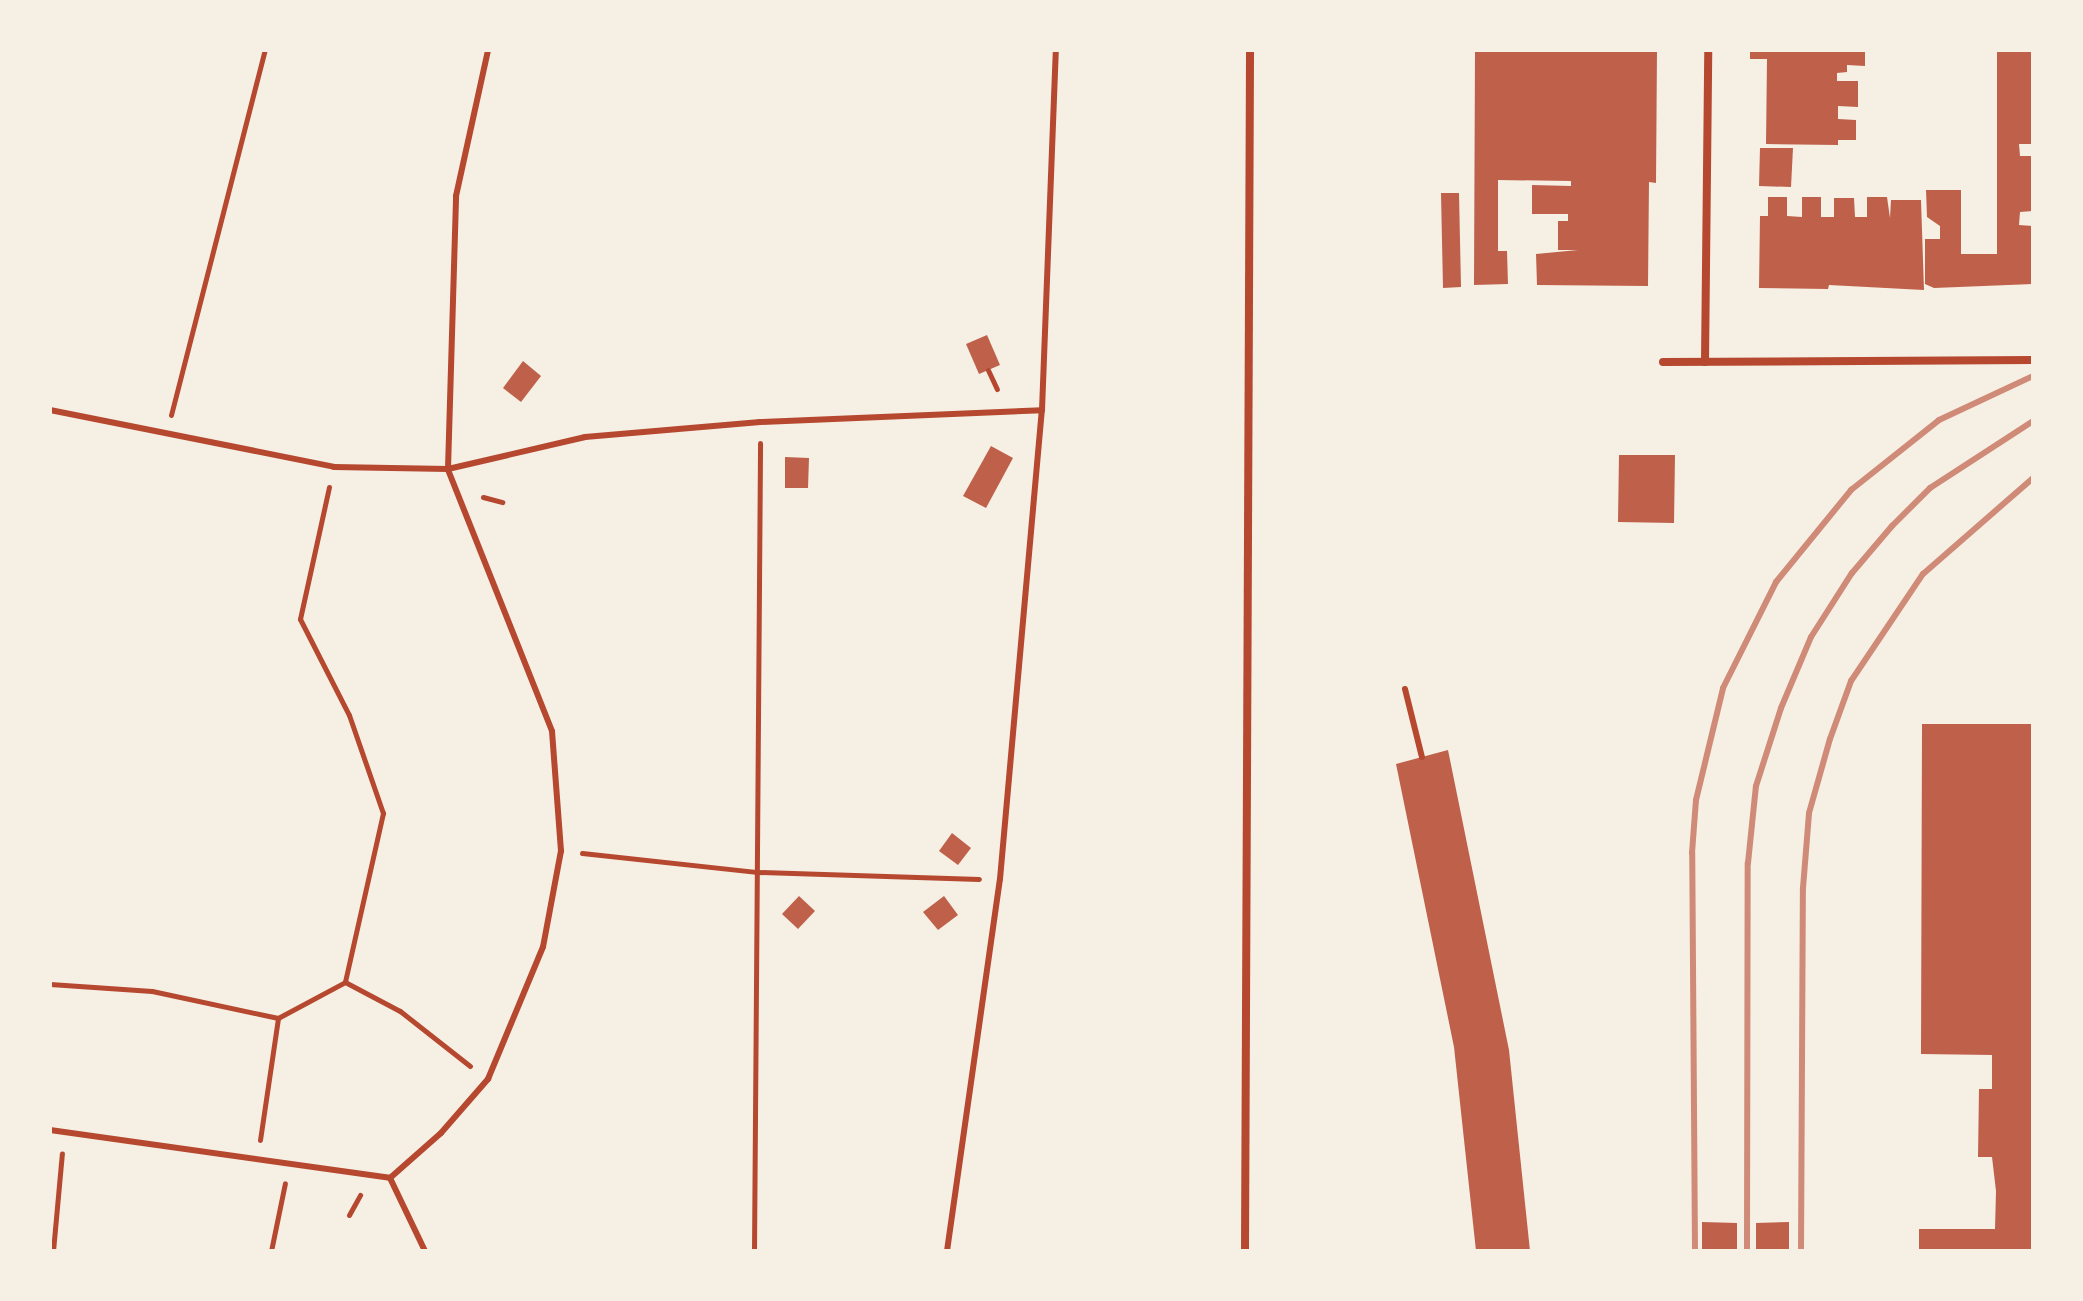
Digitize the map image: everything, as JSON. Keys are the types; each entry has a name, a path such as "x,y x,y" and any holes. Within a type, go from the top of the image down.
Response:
{"street":[{"path":"1245,1251 1250,50"},
{"path":"1705,362 1708,50"},
{"path":"1663,362 2033,360"}],"lane":[{"path":"50,1130 390,1178 441,1133 488,1079 543,947 561,851 552,731 448,469 456,196 488,50"},
{"path":"947,1251 1000,879 1042,410 1056,50"},
{"path":"50,410 121,421 166,435 334,467 448,469 585,437 760,422 1042,410"},
{"path":"1405,689 1422,757"},
{"path":"390,1178 425,1251"}],"path":[{"path":"166,435 265,50"},
{"path":"754,1251 760,422"},
{"path":"50,984 152,991 278,1018 345,982 383,813 349,715 300,619 334,467"},
{"path":"561,851 758,872 1000,879"},
{"path":"345,982 400,1011 488,1079"},
{"path":"257,1161 278,1018"},
{"path":"53,1251 64,1132"},
{"path":"271,1251 289,1166"}],"building":[{"path":"1475,50 1657,50 1656,183 1649,182 1648,286 1537,285 1536,254 1578,250 1558,250 1558,221 1568,221 1568,214 1532,214 1532,185 1571,186 1571,181 1498,180 1498,251 1507,251 1508,284 1474,285"},
{"path":"1750,50 1865,50 1865,66 1847,65 1847,72 1837,73 1837,81 1858,81 1858,107 1838,106 1838,119 1856,120 1856,140 1838,140 1838,145 1766,144 1767,59 1750,59"},
{"path":"1997,50 2033,50 2033,144 2019,144 2020,156 2033,156 2033,211 2020,212 2019,225 2033,226 2033,284 1934,288 1925,284 1925,239 1940,239 1940,226 1927,217 1926,190 1961,190 1961,254 1997,254"},
{"path":"1760,148 1793,148 1791,187 1759,186"},
{"path":"1441,193 1459,193 1461,287 1443,288"},
{"path":"1768,197 1787,197 1787,216 1802,217 1802,197 1821,197 1821,217 1834,217 1834,198 1854,198 1855,217 1867,217 1867,197 1887,197 1890,218 1891,200 1921,200 1924,290 1829,285 1828,289 1759,288 1760,216 1768,216"},
{"path":"987,335 1000,365 979,374 966,344"},
{"path":"523,361 541,376 521,402 503,388"},
{"path":"991,446 1013,458 986,508 963,496"},
{"path":"1619,455 1675,455 1674,523 1618,522"},
{"path":"785,457 809,458 808,488 785,488"},
{"path":"1922,724 2033,724 2033,1251 1919,1251 1919,1229 1995,1229 1996,1191 1992,1157 1978,1157 1979,1089 1992,1089 1992,1055 1921,1054"},
{"path":"1448,750 1509,1050 1530,1251 1476,1251 1454,1047 1396,764"},
{"path":"952,833 971,848 958,865 939,851"},
{"path":"799,896 815,911 798,929 782,914"},
{"path":"944,896 958,915 938,930 923,912"},
{"path":"1702,1222 1737,1223 1737,1251 1702,1251"},
{"path":"1789,1222 1789,1251 1756,1251 1756,1223"}],"railway":[{"path":"1695,1251 1692,853 1696,800 1723,688 1776,582 1851,490 1939,420 2033,376"},
{"path":"1747,1251 1748,863 1756,786 1781,708 1811,637 1852,573 1892,526 1930,488 2033,421"},
{"path":"1801,1251 1803,888 1809,813 1830,739 1851,681 1923,574 2033,478"}]}
